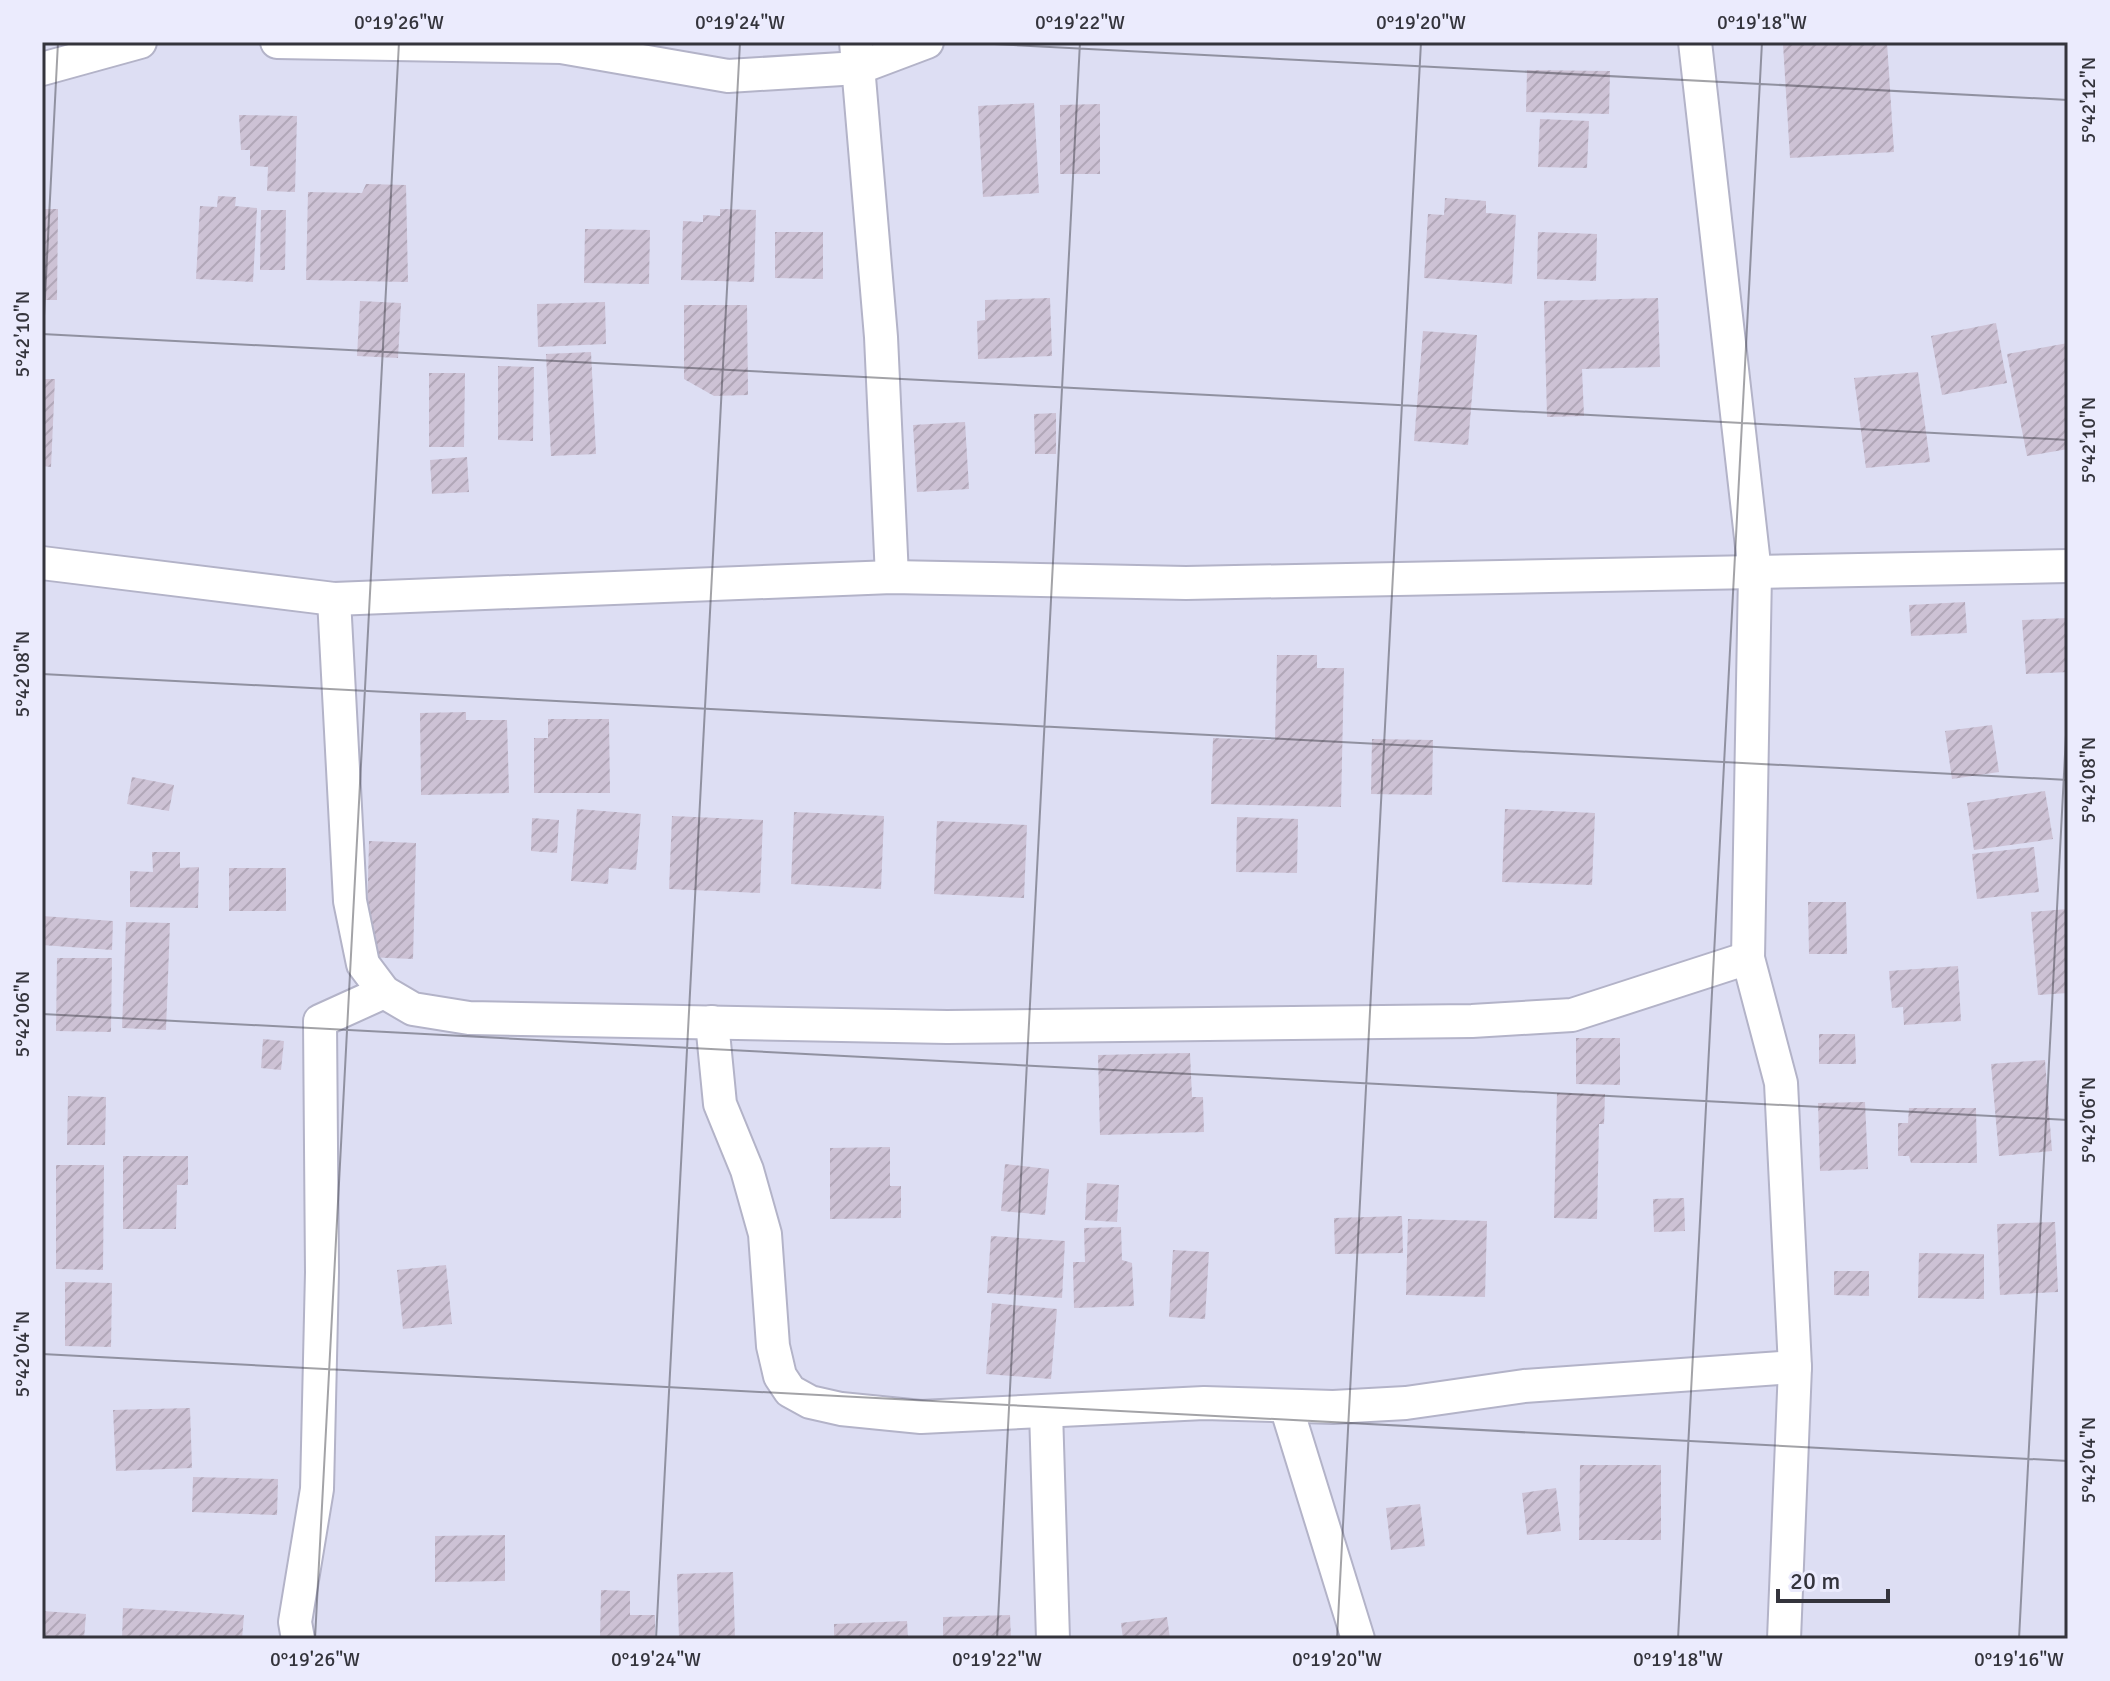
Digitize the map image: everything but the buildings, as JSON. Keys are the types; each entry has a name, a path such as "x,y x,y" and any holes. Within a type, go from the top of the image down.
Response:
{"street":[{"path":"42,69 140,42"},
{"path":"277,42 561,47 728,76 927,42"},
{"path":"1695,42 1755,573 1748,958 1781,1083 1795,1367 1784,1639"},
{"path":"857,55 881,337 892,577"},
{"path":"42,563 334,599 892,577 1186,583 2068,566"},
{"path":"334,599 350,901 363,964 384,992 413,1009 469,1018 947,1027 1472,1021 1572,1015 1748,958"},
{"path":"298,1639 295,1622 317,1489 322,1272 320,1021 384,992"},
{"path":"712,1022 720,1104 747,1170 765,1234 773,1346 780,1376 790,1391 810,1402 841,1409 921,1417 1204,1403 1333,1407 1406,1403 1524,1386 1795,1367"},
{"path":"1286,1406 1358,1639"},
{"path":"1046,1411 1053,1639"}]}
